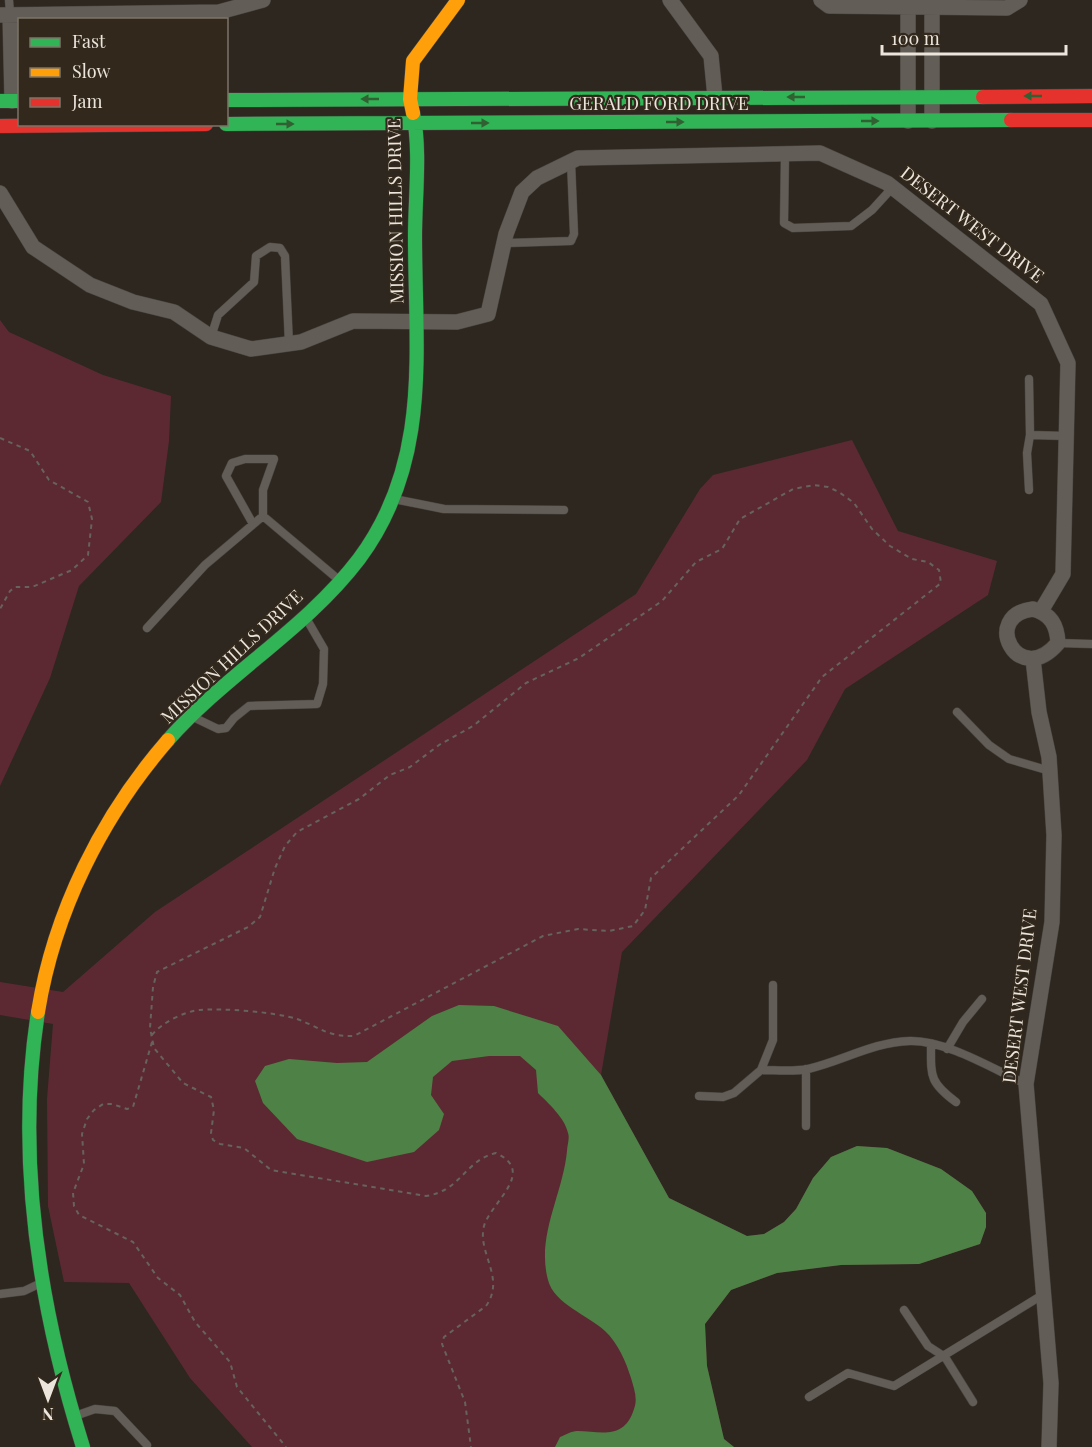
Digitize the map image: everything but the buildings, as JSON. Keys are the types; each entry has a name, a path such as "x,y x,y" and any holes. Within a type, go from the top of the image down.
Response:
{"main road":[{"name":"MISSION HILLS DRIVE","path":"83,1447 42,1282 30,1179 32,1075 39,1003 58,935 85,865 126,794 177,729 340,581 377,533 393,499 410,455 415,416 415,123 410,99 413,61 458,0"},
{"name":"GERALD FORD DRIVE","path":"228,100 1092,96"},
{"name":"GERALD FORD DRIVE","path":"228,124 1092,120"},
{"path":"0,126 18,126"}],"street":[{"path":"11,101 6,10 219,12 263,0"},
{"path":"670,0 711,57 715,97"},
{"path":"821,0 829,6 1007,8 1020,0"},
{"path":"908,7 908,121"},
{"path":"932,7 932,120"},
{"name":"DESERT WEST DRIVE","path":"416,321 457,322 488,314 504,243 522,192 537,178 578,158 820,153 893,187 1041,304 1068,363 1063,574 1041,611"},
{"path":"0,193 33,247 90,285 133,302 174,312 211,337 251,349 301,342 353,321 416,321"},
{"path":"1025,610 1041,611 1057,628 1058,643 1048,652 1033,659 1017,655 1008,642 1008,626 1017,614 1025,610"},
{"name":"DESERT WEST DRIVE","path":"1033,659 1050,771 1054,835 1052,922 1026,1084 1051,1383 1049,1447"}],"lane":[{"path":"785,154 784,223 793,228 851,226 872,210 893,187"},
{"path":"504,243 571,241 574,234 572,162"},
{"path":"211,337 218,315 254,282 256,256 270,247 280,248 285,255 289,344"},
{"path":"1029,380 1030,435 1027,453 1029,490"},
{"path":"1030,435 1067,436"},
{"path":"253,524 226,476 232,463 245,459 274,459 263,490 263,516 340,581"},
{"path":"393,499 444,508 564,510"},
{"path":"147,628 205,564 263,516"},
{"path":"192,716 218,729 226,728 249,706 317,704 323,684 324,649 304,614"},
{"path":"1058,643 1092,644"},
{"path":"957,712 989,746 1009,759 1050,771"},
{"path":"699,1096 723,1096 734,1093 761,1070 773,1040 773,984"},
{"path":"947,1049 963,1022 982,999"},
{"path":"761,1070 806,1070 877,1044 911,1041 947,1049 1026,1084"},
{"path":"931,1044 931,1075 934,1083 956,1102"},
{"path":"806,1070 806,1126"},
{"path":"0,1294 24,1292 42,1282"},
{"path":"809,1397 848,1373 894,1386 945,1357 1044,1294"},
{"path":"904,1310 928,1346 945,1357 973,1402"},
{"path":"74,1417 95,1409 115,1411 147,1445"}],"path":[{"path":"0,438 30,451 49,480 88,502 92,519 88,555 80,565 32,587 15,588 10,591 0,609"},
{"path":"152,1035 157,1028 201,1010 280,1015 299,1020 323,1033 354,1036 543,936 578,929 609,931 633,926 645,910 651,878 739,795 822,676 848,654 888,627 902,613 937,590 941,583 939,570 928,562 912,559 890,546 872,530 854,503 828,487 814,485 793,489 740,519 722,549 696,562 662,601 579,658 526,683 473,726 439,745 410,767 390,775 359,800 297,832 285,846 275,868 260,917 248,927 157,972 153,987 150,1028 152,1042 133,1107 128,1109 103,1104 87,1119 82,1134 84,1164 74,1193 74,1206 80,1215 133,1242 158,1278 180,1295 195,1322 230,1362 237,1387 286,1447"},
{"path":"152,1042 183,1083 206,1092 211,1097 214,1104 211,1124 213,1140 220,1144 244,1148 271,1170 426,1196 442,1194 487,1155 496,1153 511,1164 513,1173 511,1182 486,1220 483,1229 493,1273 491,1299 486,1306 444,1337 442,1344 463,1395 471,1447"}],"shaded area":[{"path":"0,320 9,332 103,375 171,396 169,441 161,502 79,586 50,678 0,786"},
{"path":"852,440 898,531 997,561 988,595 845,689 807,760 622,952 601,1075 669,1198 747,1236 764,1234 784,1222 796,1209 813,1178 831,1157 857,1146 887,1148 941,1169 972,1191 986,1213 986,1227 980,1244 919,1264 841,1265 777,1273 731,1290 705,1324 707,1366 724,1439 734,1447 252,1447 190,1378 129,1283 64,1282 48,1206 47,1099 53,1024 0,1015 0,982 63,992 155,912 636,594 700,489 713,475"},
{"path":"459,1005 494,1006 558,1026 601,1075 669,1198 747,1236 764,1234 784,1222 796,1209 813,1178 831,1157 857,1146 887,1148 941,1169 972,1191 986,1213 986,1227 980,1244 919,1264 841,1265 777,1273 731,1290 705,1324 707,1366 724,1439 734,1447 555,1447 560,1437 573,1432 618,1430 630,1419 636,1397 627,1366 614,1341 598,1325 557,1296 548,1280 545,1247 565,1167 569,1137 560,1116 538,1093 536,1070 520,1056 489,1056 452,1061 433,1077 431,1095 444,1114 439,1130 414,1152 367,1162 297,1139 263,1103 255,1081 265,1066 289,1059 337,1063 367,1062 432,1016"}],"traffic: fast":[{"path":"228,100 983,97"},
{"path":"0,101 18,101"},
{"path":"168,740 191,716 291,630 338,584 359,559 382,522 399,483 409,444 417,362 415,236 417,158 413,113"},
{"path":"228,124 1011,120"},
{"path":"38,1012 29,1122 35,1232 54,1341 83,1447"}],"traffic: slow":[{"path":"413,113 410,99 413,61 458,0"},
{"path":"38,1012 45,975 56,938 84,867 122,801 168,740"}],"traffic: jam":[{"path":"983,97 1092,96"},
{"path":"1011,120 1092,120"},
{"path":"0,126 18,126"}]}
